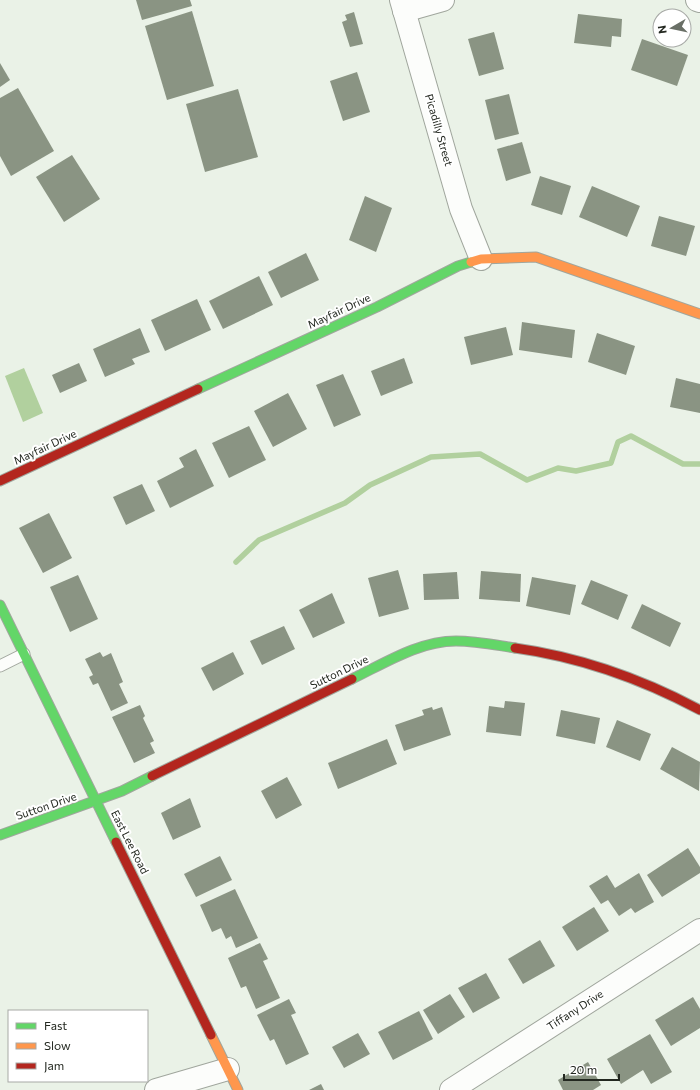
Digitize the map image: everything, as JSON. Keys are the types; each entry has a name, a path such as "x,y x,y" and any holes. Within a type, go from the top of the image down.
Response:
{"street":[{"path":"402,5 443,0"},
{"name":"Picadilly Street","path":"402,5 461,209 481,259"},
{"name":"Mayfair Drive","path":"0,481 377,307 458,266 481,259 536,257 700,314"},
{"name":"East Lee Road","path":"0,605 181,970 238,1090"},
{"name":"Sutton Drive","path":"0,835 122,791 405,653 432,644 450,641 464,641 521,648 569,657 632,678 689,703 700,710"},
{"name":"Tiffany Drive","path":"451,1090 700,930"},
{"path":"156,1090 228,1069"}],"lane":[{"path":"0,666 24,654"}],"shaded area":[{"path":"24,368 43,413 23,422 5,376"}],"building":[{"path":"136,0 190,0 192,6 142,20"},
{"path":"192,11 214,86 167,100 145,26"},
{"path":"354,12 363,44 350,47 342,22 347,20 345,15"},
{"path":"578,14 622,19 621,37 612,36 611,47 574,43"},
{"path":"494,32 504,69 479,76 468,39"},
{"path":"642,39 652,42 652,48 668,48 688,55 677,86 631,70"},
{"path":"0,63 10,80 0,87"},
{"path":"357,72 370,112 343,121 330,81"},
{"path":"18,88 54,151 11,176 0,156 0,98"},
{"path":"238,89 258,157 205,172 186,104"},
{"path":"509,94 519,134 495,140 485,100"},
{"path":"522,142 531,173 506,181 497,149"},
{"path":"72,155 100,199 64,222 36,177"},
{"path":"540,176 571,186 562,215 531,205"},
{"path":"592,186 640,206 627,237 579,217"},
{"path":"365,196 392,208 376,252 349,240"},
{"path":"659,216 695,226 686,256 651,246"},
{"path":"306,253 319,280 281,298 268,272"},
{"path":"259,276 273,305 223,329 209,301"},
{"path":"197,299 211,330 165,351 151,320"},
{"path":"522,322 575,330 572,358 519,350"},
{"path":"506,327 513,355 471,365 464,337"},
{"path":"140,328 150,352 132,359 135,364 105,377 93,349"},
{"path":"597,333 635,346 626,375 588,362"},
{"path":"404,358 413,383 381,396 371,371"},
{"path":"79,363 87,381 60,393 52,375"},
{"path":"343,374 361,415 334,427 316,385"},
{"path":"676,378 700,384 700,413 670,407"},
{"path":"288,393 307,429 273,447 254,411"},
{"path":"249,426 266,460 229,478 212,443"},
{"path":"196,449 214,486 170,508 157,481 184,467 179,458"},
{"path":"142,484 155,511 126,525 113,497"},
{"path":"49,513 72,558 43,573 19,528"},
{"path":"398,570 409,609 379,617 368,578"},
{"path":"481,571 521,574 520,602 479,599"},
{"path":"457,572 459,599 424,600 423,574"},
{"path":"78,575 98,619 70,632 50,587"},
{"path":"532,577 576,585 570,615 526,606"},
{"path":"591,580 628,595 618,620 581,604"},
{"path":"332,593 345,623 313,638 299,610"},
{"path":"642,604 681,623 670,647 631,628"},
{"path":"284,626 295,649 262,665 250,641"},
{"path":"100,652 103,657 111,653 123,682 119,684 128,703 111,711 98,683 93,685 89,677 93,675 85,659"},
{"path":"233,652 244,674 213,691 201,668"},
{"path":"505,701 525,703 521,736 486,732 489,706 504,708"},
{"path":"140,705 145,716 143,718 154,741 150,743 155,753 134,763 112,717"},
{"path":"432,707 433,710 442,707 451,735 404,751 395,725 424,715 422,710"},
{"path":"561,710 600,718 595,744 556,736"},
{"path":"617,720 651,734 640,761 606,747"},
{"path":"387,739 397,764 338,789 328,763"},
{"path":"672,747 700,762 699,791 660,769"},
{"path":"287,777 302,805 276,819 261,791"},
{"path":"190,798 201,827 173,840 161,813"},
{"path":"688,848 700,867 700,873 662,897 647,875"},
{"path":"220,856 232,880 196,897 184,874"},
{"path":"639,873 654,902 635,913 631,908 619,916 608,900 601,904 589,886 607,875 615,888"},
{"path":"235,889 258,938 236,948 231,936 226,939 221,928 212,932 200,905"},
{"path":"594,907 609,931 577,951 562,927"},
{"path":"540,940 555,966 523,984 508,959"},
{"path":"260,943 268,959 263,961 280,998 256,1009 246,986 241,988 228,958"},
{"path":"486,973 500,998 473,1013 458,988"},
{"path":"450,994 465,1017 438,1034 423,1010"},
{"path":"693,997 700,1009 700,1028 671,1046 655,1020"},
{"path":"289,999 296,1013 291,1015 309,1054 286,1065 274,1039 270,1041 257,1015"},
{"path":"419,1011 433,1039 393,1060 378,1032"},
{"path":"358,1033 370,1054 344,1068 332,1047"},
{"path":"650,1034 672,1072 651,1084 643,1070 621,1084 607,1059"},
{"path":"588,1062 601,1085 593,1090 563,1090 558,1080"},
{"path":"321,1084 324,1090 309,1090"}],"waterway":[{"path":"236,562 259,540 345,503 370,485 431,457 480,454 527,480 558,468 576,471 611,463 618,442 631,436 683,464 700,464"}],"traffic: fast":[{"path":"198,389 377,307 458,266 471,262"},
{"path":"0,605 116,842"},
{"path":"352,679 402,654 442,642 456,641 486,643 515,648"},
{"path":"0,835 122,791 152,776"}],"traffic: slow":[{"path":"471,262 481,259 536,257 700,314"},
{"path":"211,1035 238,1090"}],"traffic: jam":[{"path":"0,481 198,389"},
{"path":"515,648 587,663 656,688 700,710"},
{"path":"152,776 352,679"},
{"path":"116,842 211,1035"}]}
